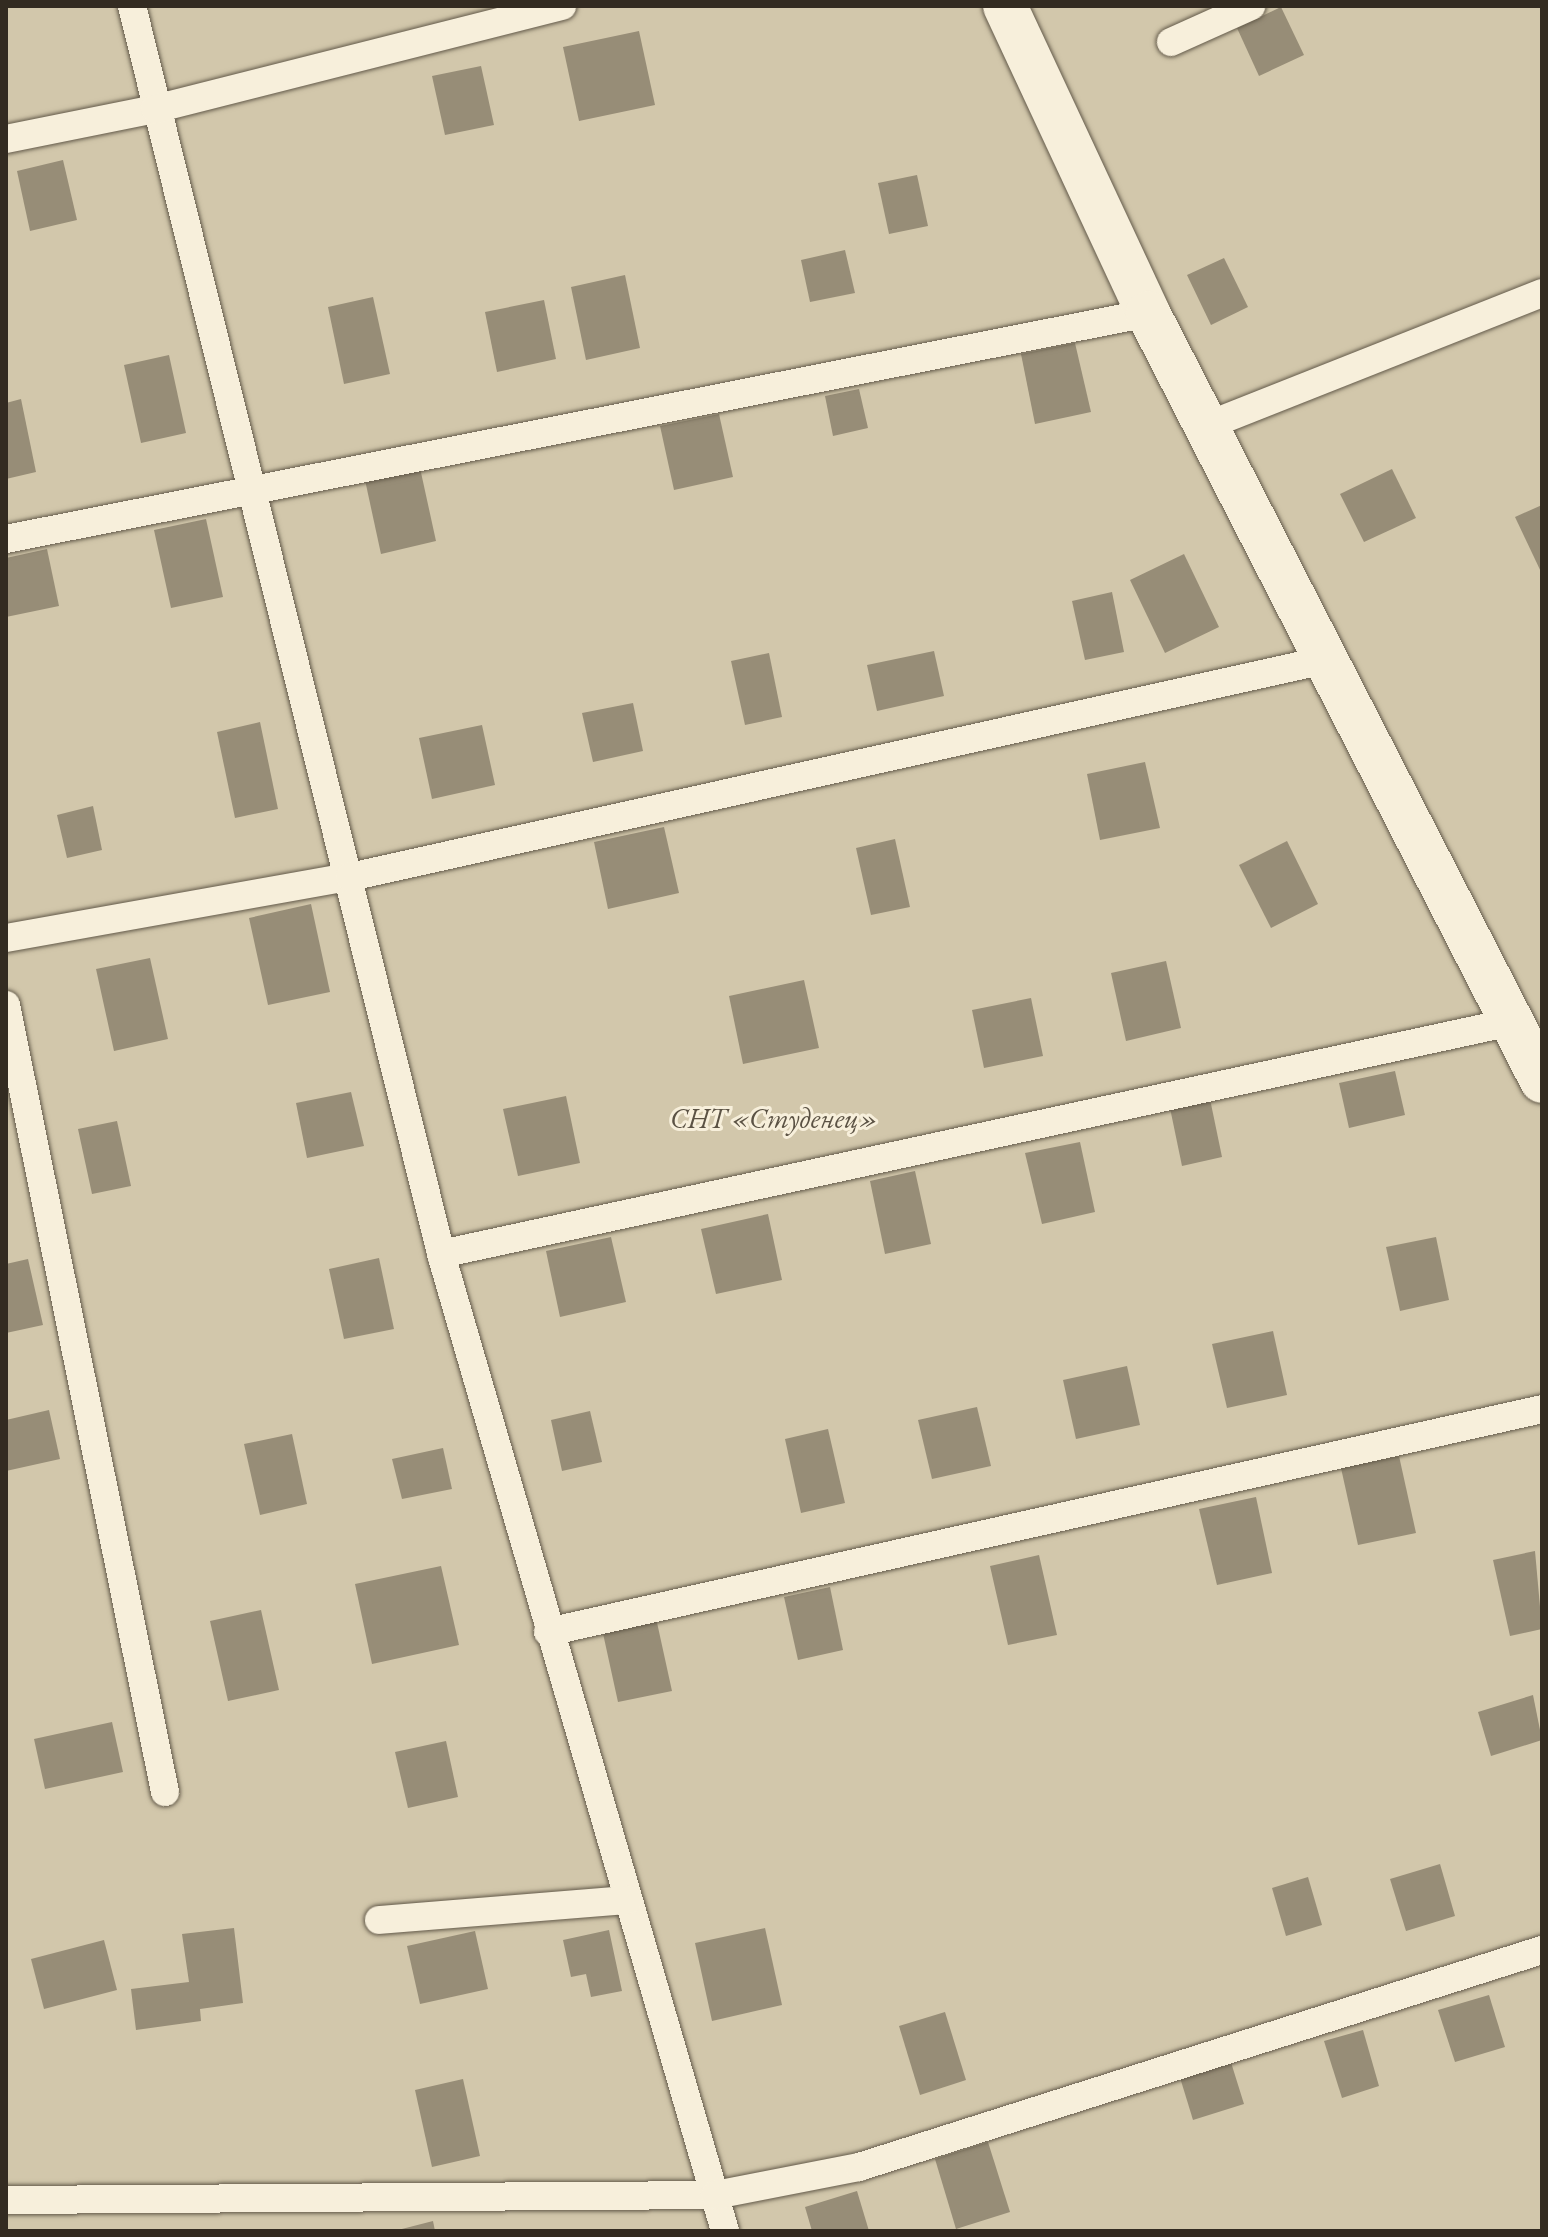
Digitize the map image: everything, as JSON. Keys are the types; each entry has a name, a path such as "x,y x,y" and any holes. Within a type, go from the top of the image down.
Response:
{"street":[{"path":"1005,6 1148,313 1542,1081"}],"lane":[{"path":"132,6 155,109 350,877 441,1254 548,1632 725,2231"},
{"path":"6,139 155,109 562,6"},
{"path":"1171,42 1251,6"},
{"path":"1206,426 1542,293"},
{"path":"6,539 1148,313"},
{"path":"6,938 350,877 1325,660"},
{"path":"6,1005 165,1792"},
{"path":"441,1254 1511,1022"},
{"path":"548,1632 1542,1409"},
{"path":"379,1920 628,1900"},
{"path":"6,2200 715,2195 859,2167 1542,1950"}],"green space":[{"name":"СНТ «Студенец»","path":"6,6 1542,6 1542,2231 6,2231"}],"building":[{"path":"1281,7 1304,55 1259,76 1237,28"},
{"path":"639,31 655,105 579,121 563,47"},
{"path":"481,66 494,125 445,135 432,76"},
{"path":"63,160 77,220 30,231 17,171"},
{"path":"917,175 928,226 889,234 878,183"},
{"path":"845,250 855,293 810,302 801,260"},
{"path":"1224,258 1248,307 1211,325 1187,275"},
{"path":"625,275 640,348 586,360 571,287"},
{"path":"373,297 390,374 344,384 328,307"},
{"path":"544,300 556,359 497,372 485,312"},
{"path":"1075,343 1091,412 1035,424 1021,354"},
{"path":"169,355 186,433 141,443 124,365"},
{"path":"859,389 868,428 833,436 825,396"},
{"path":"21,399 36,472 6,479 6,403"},
{"path":"719,414 733,477 674,490 660,426"},
{"path":"420,468 436,541 381,554 365,480"},
{"path":"1392,469 1416,518 1364,542 1340,494"},
{"path":"1542,505 1542,574 1515,517"},
{"path":"206,519 223,597 171,608 154,530"},
{"path":"47,549 59,606 6,617 6,558"},
{"path":"1184,554 1219,627 1165,653 1130,580"},
{"path":"1112,592 1124,652 1085,660 1072,601"},
{"path":"934,651 944,696 877,711 867,665"},
{"path":"769,653 782,717 745,725 731,661"},
{"path":"633,703 643,751 593,762 582,713"},
{"path":"260,722 278,809 235,818 217,732"},
{"path":"482,725 495,785 432,799 419,738"},
{"path":"1145,762 1160,828 1100,840 1087,774"},
{"path":"93,806 102,850 67,858 57,815"},
{"path":"664,827 679,893 608,909 594,842"},
{"path":"895,839 910,907 871,915 856,848"},
{"path":"1287,841 1318,904 1271,928 1239,865"},
{"path":"311,904 330,992 268,1005 249,918"},
{"path":"150,958 168,1039 114,1051 96,969"},
{"path":"1166,961 1181,1028 1126,1041 1111,973"},
{"path":"804,980 819,1048 743,1064 729,996"},
{"path":"1031,998 1043,1056 984,1068 972,1010"},
{"path":"1395,1071 1405,1115 1349,1128 1339,1083"},
{"path":"351,1092 364,1146 307,1158 296,1103"},
{"path":"566,1096 580,1163 518,1176 503,1109"},
{"path":"1210,1099 1222,1157 1182,1166 1170,1108"},
{"path":"117,1121 131,1186 92,1194 78,1129"},
{"path":"1080,1142 1095,1212 1042,1224 1025,1153"},
{"path":"915,1171 931,1244 885,1254 870,1181"},
{"path":"768,1214 782,1280 716,1294 701,1229"},
{"path":"611,1237 626,1302 560,1317 546,1251"},
{"path":"1436,1237 1449,1300 1400,1311 1386,1247"},
{"path":"379,1258 394,1329 344,1339 329,1269"},
{"path":"28,1259 43,1325 6,1333 6,1264"},
{"path":"1273,1331 1287,1395 1227,1408 1212,1344"},
{"path":"1127,1366 1140,1425 1076,1439 1063,1380"},
{"path":"977,1407 991,1466 932,1479 918,1420"},
{"path":"49,1410 60,1459 6,1471 6,1420"},
{"path":"590,1411 602,1462 562,1471 551,1420"},
{"path":"828,1429 845,1503 801,1513 785,1439"},
{"path":"292,1434 307,1504 260,1515 244,1444"},
{"path":"443,1448 452,1489 402,1499 392,1459"},
{"path":"1399,1456 1416,1533 1358,1545 1341,1468"},
{"path":"1256,1497 1272,1573 1217,1585 1199,1509"},
{"path":"1535,1551 1542,1629 1510,1636 1493,1560"},
{"path":"1039,1555 1057,1635 1008,1645 990,1566"},
{"path":"441,1566 459,1645 372,1664 355,1584"},
{"path":"830,1587 843,1650 798,1660 784,1597"},
{"path":"261,1610 279,1690 228,1701 210,1621"},
{"path":"656,1618 672,1691 618,1702 602,1629"},
{"path":"1533,1695 1542,1740 1491,1756 1478,1712"},
{"path":"112,1722 123,1772 45,1789 34,1739"},
{"path":"446,1741 458,1797 408,1808 395,1752"},
{"path":"1440,1864 1455,1916 1406,1931 1390,1879"},
{"path":"1308,1877 1322,1925 1286,1936 1272,1888"},
{"path":"234,1928 243,2003 200,2009 201,2021 136,2030 131,1989 189,1982 182,1934"},
{"path":"765,1928 782,2005 712,2021 695,1943"},
{"path":"609,1930 622,1991 591,1997 586,1974 571,1977 563,1940"},
{"path":"475,1931 488,1989 420,2004 407,1946"},
{"path":"104,1940 117,1990 44,2009 31,1959"},
{"path":"1489,1995 1505,2047 1455,2062 1438,2010"},
{"path":"945,2012 966,2080 920,2095 899,2026"},
{"path":"1363,2030 1379,2086 1342,2098 1324,2041"},
{"path":"1229,2056 1244,2104 1193,2120 1178,2071"},
{"path":"463,2079 480,2156 432,2167 415,2090"},
{"path":"988,2142 1010,2212 956,2229 935,2159"},
{"path":"857,2191 869,2231 812,2231 805,2207"},
{"path":"433,2221 435,2231 398,2231 398,2230"}]}
